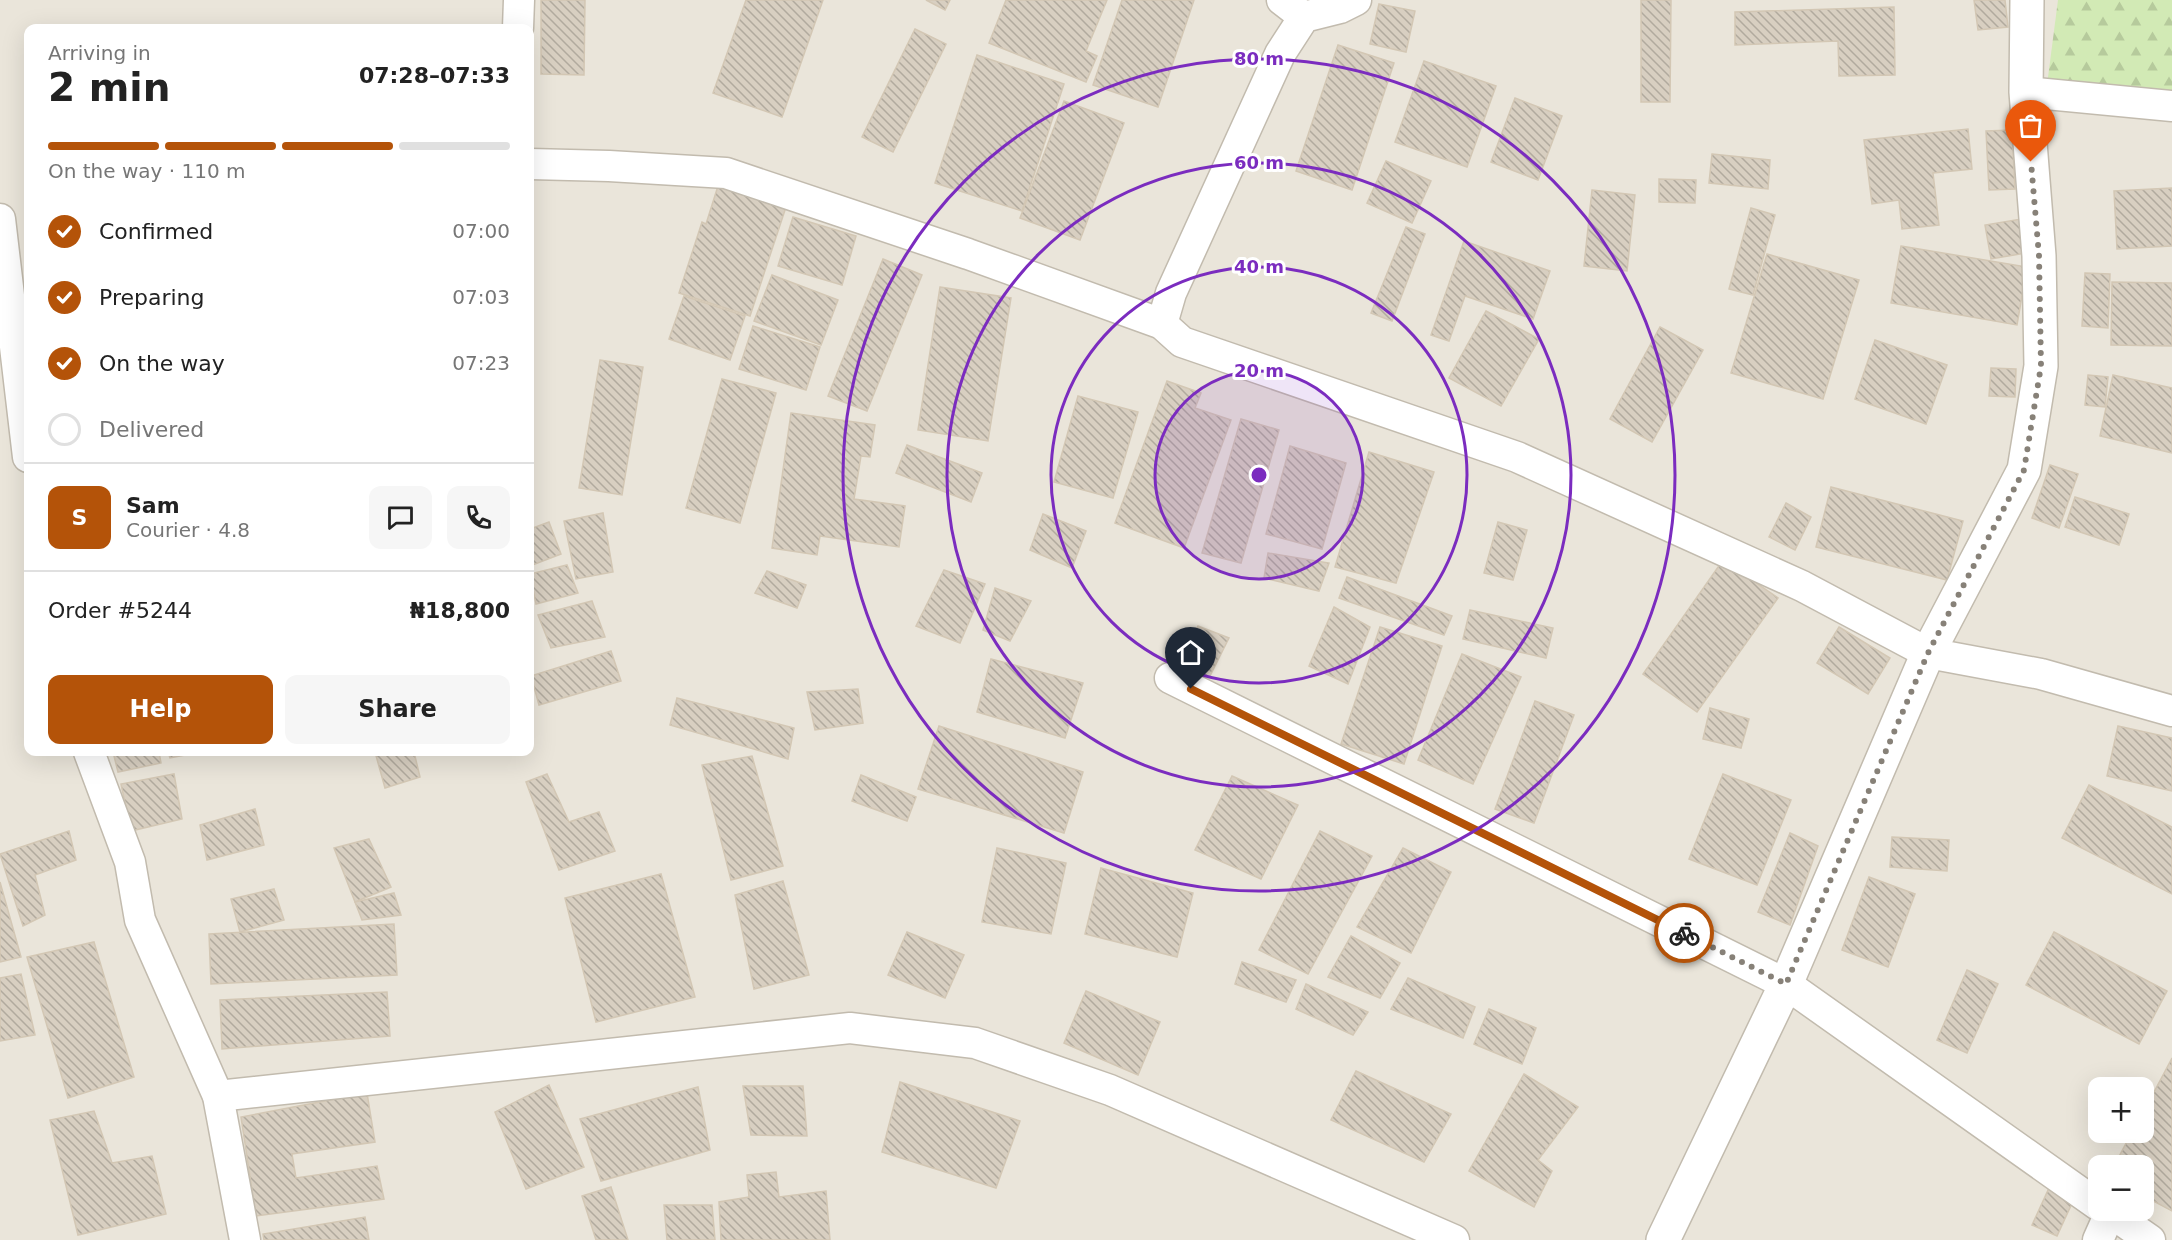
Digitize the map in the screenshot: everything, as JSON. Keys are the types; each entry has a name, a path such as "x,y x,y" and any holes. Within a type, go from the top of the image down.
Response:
{"street":[{"path":"518,24 519,0"},
{"path":"1162,324 1171,293 1280,54 1293,8 1340,8 1356,0"},
{"path":"1664,1240 1786,984 1928,653 2024,470 2041,366 2039,256 2026,92 2027,0"},
{"path":"2026,92 2172,106"},
{"path":"534,164 726,173 968,254 1162,324 1182,342 1517,457 1802,586 1928,653 2042,674 2172,711"},
{"path":"10,230 24,407"},
{"path":"1170,678 1786,984 2088,1197"},
{"path":"90,756 130,862 140,920 218,1096 245,1240"},
{"path":"218,1096 850,1028 975,1043 1110,1090 1454,1240"},
{"path":"2098,1240 2102,1221"},
{"path":"2122,1221 2150,1240"}],"shaded area":[{"path":"0,0 2172,0 2172,1240 0,1240"}],"green space":[{"path":"2058,0 2172,0 2172,93 2047,85"}],"building":[{"path":"541,0 585,0 584,75 541,74"},
{"path":"746,0 823,0 782,117 713,93"},
{"path":"926,0 950,0 945,10"},
{"path":"1006,0 1107,0 1086,51 1097,56 1086,82 989,43"},
{"path":"1122,0 1194,0 1158,107 1093,85"},
{"path":"1641,0 1671,0 1670,102 1641,102"},
{"path":"1974,0 2005,0 2008,27 1978,30"},
{"path":"1379,4 1415,11 1406,52 1370,44"},
{"path":"1894,7 1895,75 1839,76 1838,41 1735,45 1735,12"},
{"path":"915,29 946,44 893,152 862,137"},
{"path":"1338,45 1394,63 1352,190 1296,171"},
{"path":"977,55 1064,84 1022,211 935,183"},
{"path":"1424,61 1496,86 1467,167 1395,142"},
{"path":"1515,98 1562,116 1538,180 1491,162"},
{"path":"1064,101 1124,123 1080,240 1020,218"},
{"path":"1968,129 1972,169 1933,173 1939,225 1902,229 1899,200 1872,204 1864,140"},
{"path":"2012,130 2015,189 1989,190 1986,131"},
{"path":"1712,154 1770,160 1768,189 1709,183"},
{"path":"1386,161 1431,181 1412,223 1367,203"},
{"path":"1659,179 1696,180 1695,203 1659,202"},
{"path":"718,186 786,207 750,316 679,293 702,222 706,224"},
{"path":"2172,188 2172,246 2117,249 2114,191"},
{"path":"1592,190 1635,195 1627,271 1584,266"},
{"path":"1751,208 1775,215 1753,295 1729,289"},
{"path":"793,217 856,236 842,285 778,266"},
{"path":"2021,219 2026,253 1991,259 1985,225"},
{"path":"1406,227 1425,234 1392,321 1371,313"},
{"path":"1464,241 1550,271 1533,319 1465,296 1449,341 1431,335"},
{"path":"1901,246 2027,267 2017,325 1891,303"},
{"path":"1767,254 1859,280 1823,399 1731,373"},
{"path":"883,259 922,275 867,411 828,396"},
{"path":"2085,273 2110,274 2108,328 2082,326"},
{"path":"772,275 838,300 821,345 754,321"},
{"path":"2112,282 2172,283 2172,346 2111,345"},
{"path":"940,287 1011,298 988,441 918,430"},
{"path":"684,296 745,316 730,360 669,339"},
{"path":"1486,311 1539,339 1501,406 1449,378"},
{"path":"753,326 820,347 806,390 739,369"},
{"path":"1660,327 1703,350 1652,442 1610,419"},
{"path":"1875,340 1947,365 1926,424 1855,399"},
{"path":"600,360 643,367 622,495 579,488"},
{"path":"1991,368 2016,369 2015,397 1989,396"},
{"path":"2088,375 2108,377 2105,407 2085,405"},
{"path":"2113,375 2172,388 2172,453 2100,436"},
{"path":"722,379 776,393 740,523 686,508"},
{"path":"1167,381 1201,393 1195,408 1231,420 1184,548 1115,523"},
{"path":"1078,396 1138,412 1113,498 1054,482"},
{"path":"791,413 875,425 870,457 861,456 854,499 905,506 899,547 820,536 817,555 772,548"},
{"path":"1241,419 1279,430 1241,563 1202,553"},
{"path":"907,445 982,473 971,502 896,473"},
{"path":"1290,446 1346,463 1322,549 1266,534"},
{"path":"1369,452 1434,472 1396,583 1335,567"},
{"path":"2050,465 2078,474 2059,528 2032,518"},
{"path":"1831,487 1963,521 1947,580 1816,547"},
{"path":"2075,497 2129,514 2119,545 2065,527"},
{"path":"1786,503 1811,517 1795,550 1769,537"},
{"path":"603,513 613,572 576,579 564,521"},
{"path":"1043,514 1086,531 1072,568 1030,550"},
{"path":"549,522 561,554 534,564 534,528"},
{"path":"1498,522 1527,530 1513,580 1484,573"},
{"path":"1268,553 1329,563 1319,591 1264,578"},
{"path":"1723,560 1778,598 1697,712 1643,674"},
{"path":"567,565 578,593 536,604 534,573"},
{"path":"944,570 985,584 960,643 916,626"},
{"path":"767,571 806,585 797,608 755,593"},
{"path":"1347,577 1452,616 1444,635 1339,598"},
{"path":"995,588 1031,601 1010,641 983,630"},
{"path":"592,601 605,637 551,648 538,615"},
{"path":"1334,607 1370,627 1348,684 1309,666"},
{"path":"1470,610 1553,628 1546,658 1463,639"},
{"path":"1198,626 1229,638 1209,678 1180,665"},
{"path":"1380,627 1442,646 1404,764 1341,744"},
{"path":"1839,627 1890,658 1868,694 1817,663"},
{"path":"611,651 621,681 539,705 534,687 534,675"},
{"path":"1462,654 1521,677 1473,784 1418,760"},
{"path":"991,659 1083,683 1065,738 977,712"},
{"path":"858,689 863,723 815,730 807,692"},
{"path":"677,698 794,728 788,759 670,725"},
{"path":"1535,701 1574,715 1534,823 1495,809"},
{"path":"1710,708 1749,719 1741,748 1703,739"},
{"path":"939,726 1083,772 1064,833 918,789"},
{"path":"2118,726 2172,738 2172,791 2107,776"},
{"path":"114,756 160,756 161,763 118,772"},
{"path":"376,756 415,756 420,777 385,788"},
{"path":"752,756 783,866 731,880 702,765"},
{"path":"174,774 182,819 131,831 121,784"},
{"path":"547,774 569,822 599,812 615,851 559,870 526,782"},
{"path":"1723,774 1791,800 1757,885 1689,859"},
{"path":"861,775 916,797 907,821 852,801"},
{"path":"1232,776 1298,805 1261,879 1195,850"},
{"path":"2089,785 2172,827 2172,894 2062,838"},
{"path":"255,809 264,845 207,860 200,825"},
{"path":"69,831 76,860 35,875 45,915 23,926 0,854"},
{"path":"1320,831 1372,856 1308,974 1259,950"},
{"path":"1790,833 1818,846 1790,925 1758,912"},
{"path":"1892,837 1949,840 1947,871 1890,867"},
{"path":"369,839 391,887 355,902 334,848"},
{"path":"997,848 1066,863 1051,934 982,922"},
{"path":"1403,848 1451,872 1411,953 1357,927"},
{"path":"1101,868 1193,893 1177,957 1085,934"},
{"path":"661,874 695,997 596,1022 565,898"},
{"path":"1869,877 1915,894 1888,967 1842,950"},
{"path":"783,881 809,975 754,989 735,895"},
{"path":"0,882 21,957 0,962"},
{"path":"274,889 284,920 240,932 231,899"},
{"path":"394,893 401,915 362,920 355,902"},
{"path":"394,924 397,975 211,984 209,934"},
{"path":"907,932 964,955 945,998 888,975"},
{"path":"2054,932 2167,991 2139,1044 2026,985"},
{"path":"1351,936 1400,963 1380,998 1328,977"},
{"path":"94,942 134,1077 68,1098 27,957"},
{"path":"1242,962 1296,980 1286,1002 1235,984"},
{"path":"1967,970 1998,984 1967,1053 1937,1040"},
{"path":"21,974 35,1035 0,1041 0,978"},
{"path":"1408,978 1475,1007 1463,1038 1391,1009"},
{"path":"1306,984 1368,1012 1353,1035 1296,1009"},
{"path":"1086,991 1160,1022 1138,1075 1064,1043"},
{"path":"387,992 390,1036 222,1049 220,1000"},
{"path":"1489,1009 1536,1028 1522,1064 1474,1044"},
{"path":"2172,1058 2172,1211 2154,1201 2154,1155 2120,1155 2126,1143 2154,1143 2154,1092"},
{"path":"1356,1071 1451,1114 1424,1162 1331,1120"},
{"path":"1524,1074 1578,1107 1538,1160 1552,1171 1534,1207 1469,1171"},
{"path":"900,1082 1020,1121 996,1188 882,1152"},
{"path":"549,1085 584,1167 526,1189 495,1112"},
{"path":"743,1086 803,1086 807,1136 751,1135"},
{"path":"698,1087 710,1150 601,1181 580,1119"},
{"path":"367,1093 375,1142 292,1154 296,1178 377,1166 384,1199 256,1216 241,1117"},
{"path":"94,1111 112,1163 152,1156 166,1214 78,1235 50,1120"},
{"path":"776,1172 779,1197 826,1191 830,1240 721,1240 719,1202 749,1197 747,1175"},
{"path":"611,1187 628,1240 596,1240 582,1196"},
{"path":"2049,1188 2074,1199 2057,1236 2032,1225"},
{"path":"664,1205 712,1205 715,1240 667,1240"},
{"path":"365,1217 369,1240 264,1240 263,1234"}],"way so far":[{"path":"1684,933 1786,984 1928,653 2024,470 2041,366 2039,256 2031,162"}],"route":[{"path":"1191,689 1684,933"}]}
